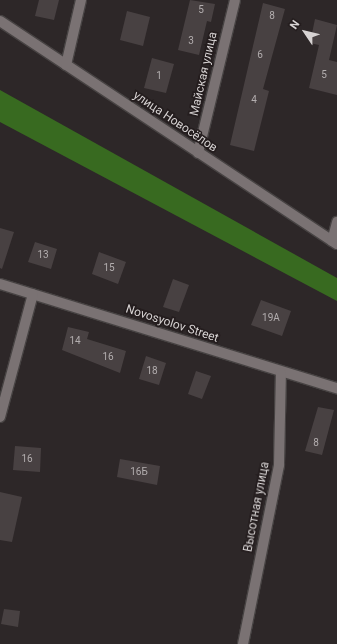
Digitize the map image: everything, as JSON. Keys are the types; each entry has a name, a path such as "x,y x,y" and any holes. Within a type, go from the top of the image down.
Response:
{"street":[{"path":"66,65 81,0"},
{"name":"Майская улица","path":"198,154 235,0"},
{"name":"улица Новосёлов","path":"0,21 198,154 335,242"},
{"path":"335,242 337,222"},
{"name":"Novosyolov Street","path":"0,284 281,373 337,388"},
{"path":"0,417 33,294"},
{"name":"Высотная улица","path":"243,644 279,465 281,373"}],"green space":[{"path":"0,90 337,278 337,301 0,122"}],"building":[{"path":"39,0 59,0 54,20 35,16"},
{"path":"190,0 215,4 211,22 207,21 199,55 178,50"},
{"path":"263,3 285,9 263,89 269,91 254,151 230,145"},
{"path":"127,11 150,17 143,46 120,40"},
{"path":"315,19 337,25 329,60 337,62 337,95 309,88 319,45 310,43"},
{"path":"152,58 174,64 166,93 144,88"},
{"path":"0,228 14,232 2,269 0,268"},
{"path":"35,242 57,249 51,269 28,262"},
{"path":"99,252 126,262 118,284 92,274"},
{"path":"173,279 189,285 179,312 163,307"},
{"path":"261,300 291,311 282,336 251,325"},
{"path":"68,327 89,332 87,339 126,351 120,373 62,350"},
{"path":"146,356 166,363 159,385 139,379"},
{"path":"196,371 211,376 202,399 188,394"},
{"path":"318,407 334,410 322,455 305,451"},
{"path":"15,446 41,448 40,472 13,470"},
{"path":"120,459 160,466 157,485 117,477"},
{"path":"0,492 22,497 12,542 0,540"},
{"path":"4,609 20,611 18,627 1,624"}]}
